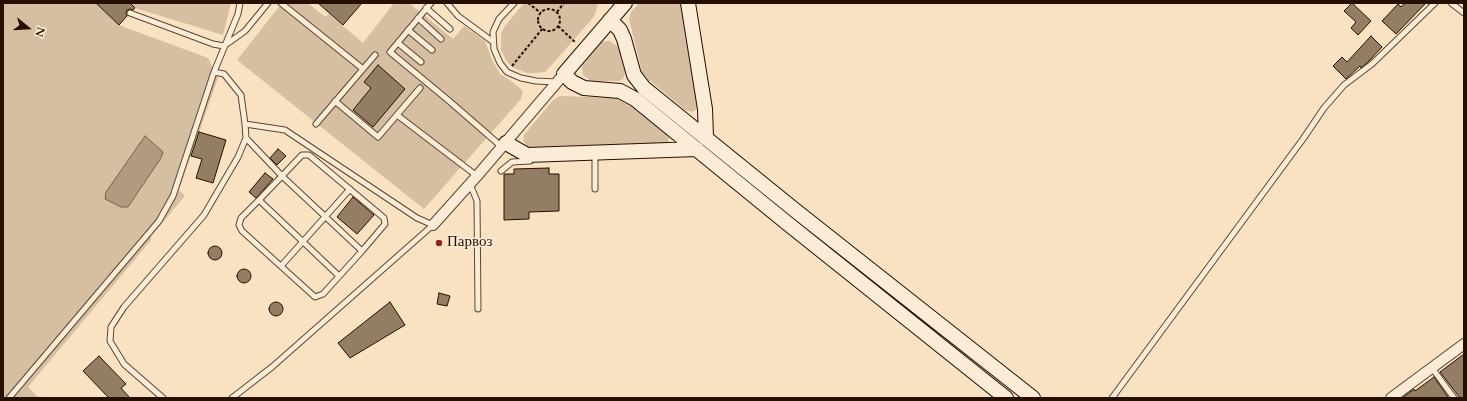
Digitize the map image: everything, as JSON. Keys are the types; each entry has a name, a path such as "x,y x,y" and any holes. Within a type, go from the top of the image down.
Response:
{"street":[{"path":"433,225 474,180 624,3"},
{"path":"688,3 704,109 706,137"},
{"path":"610,20 620,30 634,75 644,88 796,211 1033,398"},
{"path":"561,78 584,88 620,91 636,99 787,223 1006,398"},
{"path":"504,145 527,155 697,149"},
{"path":"1391,398 1464,344"}],"lane":[{"path":"8,398 159,222 173,196 214,72 238,14 240,3"},
{"path":"130,13 213,44 224,46 245,31 268,3"},
{"path":"282,3 362,69"},
{"path":"431,3 390,52 504,145"},
{"path":"447,3 458,16 492,41"},
{"path":"514,3 499,19 492,32 494,49 500,63 507,72 521,78 536,81 561,78"},
{"path":"1112,398 1303,139 1324,108 1344,85 1372,64 1435,3"},
{"path":"1451,3 1464,13"},
{"path":"426,8 450,29"},
{"path":"418,18 442,39"},
{"path":"408,30 432,50"},
{"path":"398,43 421,62"},
{"path":"316,124 375,55"},
{"path":"163,398 124,364 110,341 111,327 124,307 204,215 238,157 246,138 241,95 224,74 214,72"},
{"path":"335,101 378,137 420,88"},
{"path":"397,115 474,180 478,201 478,309"},
{"path":"232,398 272,367 433,225 417,218 285,130 245,124"},
{"path":"246,138 282,176 362,250"},
{"path":"594,153 595,189"},
{"path":"302,155 310,155 384,218 385,224 323,294 315,296 242,232 239,225 241,218 282,176 302,155"},
{"path":"501,171 512,162 534,161"},
{"path":"281,266 350,189"},
{"path":"259,200 339,276"},
{"path":"1432,368 1454,398"}],"path":[{"path":"528,3 541,13"},
{"path":"557,12 564,3"},
{"path":"548,9 557,12 560,20 558,26 552,30 549,30 541,26 539,19 541,13 548,9"},
{"path":"558,26 585,50"},
{"path":"507,72 543,28"}],"shaded area":[{"path":"3,3 96,3 119,25 208,58 218,78 179,190 185,196 151,236 151,240 28,387 39,398 3,398"},
{"path":"130,3 231,3 223,35 135,8"},
{"path":"282,3 308,3 325,17 329,14 363,43 394,3 409,3 453,39 464,26 485,41 492,60 500,74 523,91 521,99 424,209 237,60"},
{"path":"524,3 598,3 596,12 592,19 545,72 527,73 514,68 507,62 501,50 501,33"},
{"path":"639,3 684,3 698,102 697,109 692,112 685,110 648,79 642,72 629,19 631,12"},
{"path":"610,41 618,47 625,74 623,79 619,81 591,81 583,75 582,66 602,42"},
{"path":"560,96 617,98 629,102 666,132 669,138 667,144 533,149 527,147 523,140 524,135 553,100"},
{"path":"145,136 163,152 161,158 128,207 121,207 105,199 106,192"}],"building":[{"path":"96,3 130,3 135,8 133,10 127,10 127,16 119,25"},
{"path":"318,3 362,3 343,25"},
{"path":"1352,3 1371,21 1358,35 1351,28 1356,22 1344,11"},
{"path":"1405,3 1426,3 1396,34 1382,21 1398,4 1401,7"},
{"path":"1371,36 1382,47 1368,62 1361,68 1360,66 1346,79 1333,66 1342,57 1347,62"},
{"path":"378,65 405,89 373,127 353,110 371,88 364,82"},
{"path":"199,132 226,140 213,183 196,178 202,159 191,156"},
{"path":"278,149 286,156 277,165 270,158"},
{"path":"549,168 549,174 559,174 559,211 529,212 529,219 504,220 504,174 514,174 514,169"},
{"path":"265,173 273,179 256,198 249,192"},
{"path":"353,197 374,215 357,234 337,217"},
{"path":"212,246 218,246 222,250 222,256 218,260 212,260 208,256 208,250"},
{"path":"241,269 247,269 251,273 251,279 247,283 241,283 237,279 237,273"},
{"path":"439,293 450,296 447,306 437,304"},
{"path":"273,302 279,302 283,306 283,312 279,316 273,316 269,312 269,306"},
{"path":"390,302 405,325 350,358 338,343"},
{"path":"1464,354 1464,398 1460,398 1440,372"},
{"path":"99,356 126,384 121,388 130,398 109,398 83,371"},
{"path":"1434,377 1448,397 1447,398 1402,398 1414,389 1415,391"}],"place":[{"name":"Парвоз","path":"439,243"}]}
